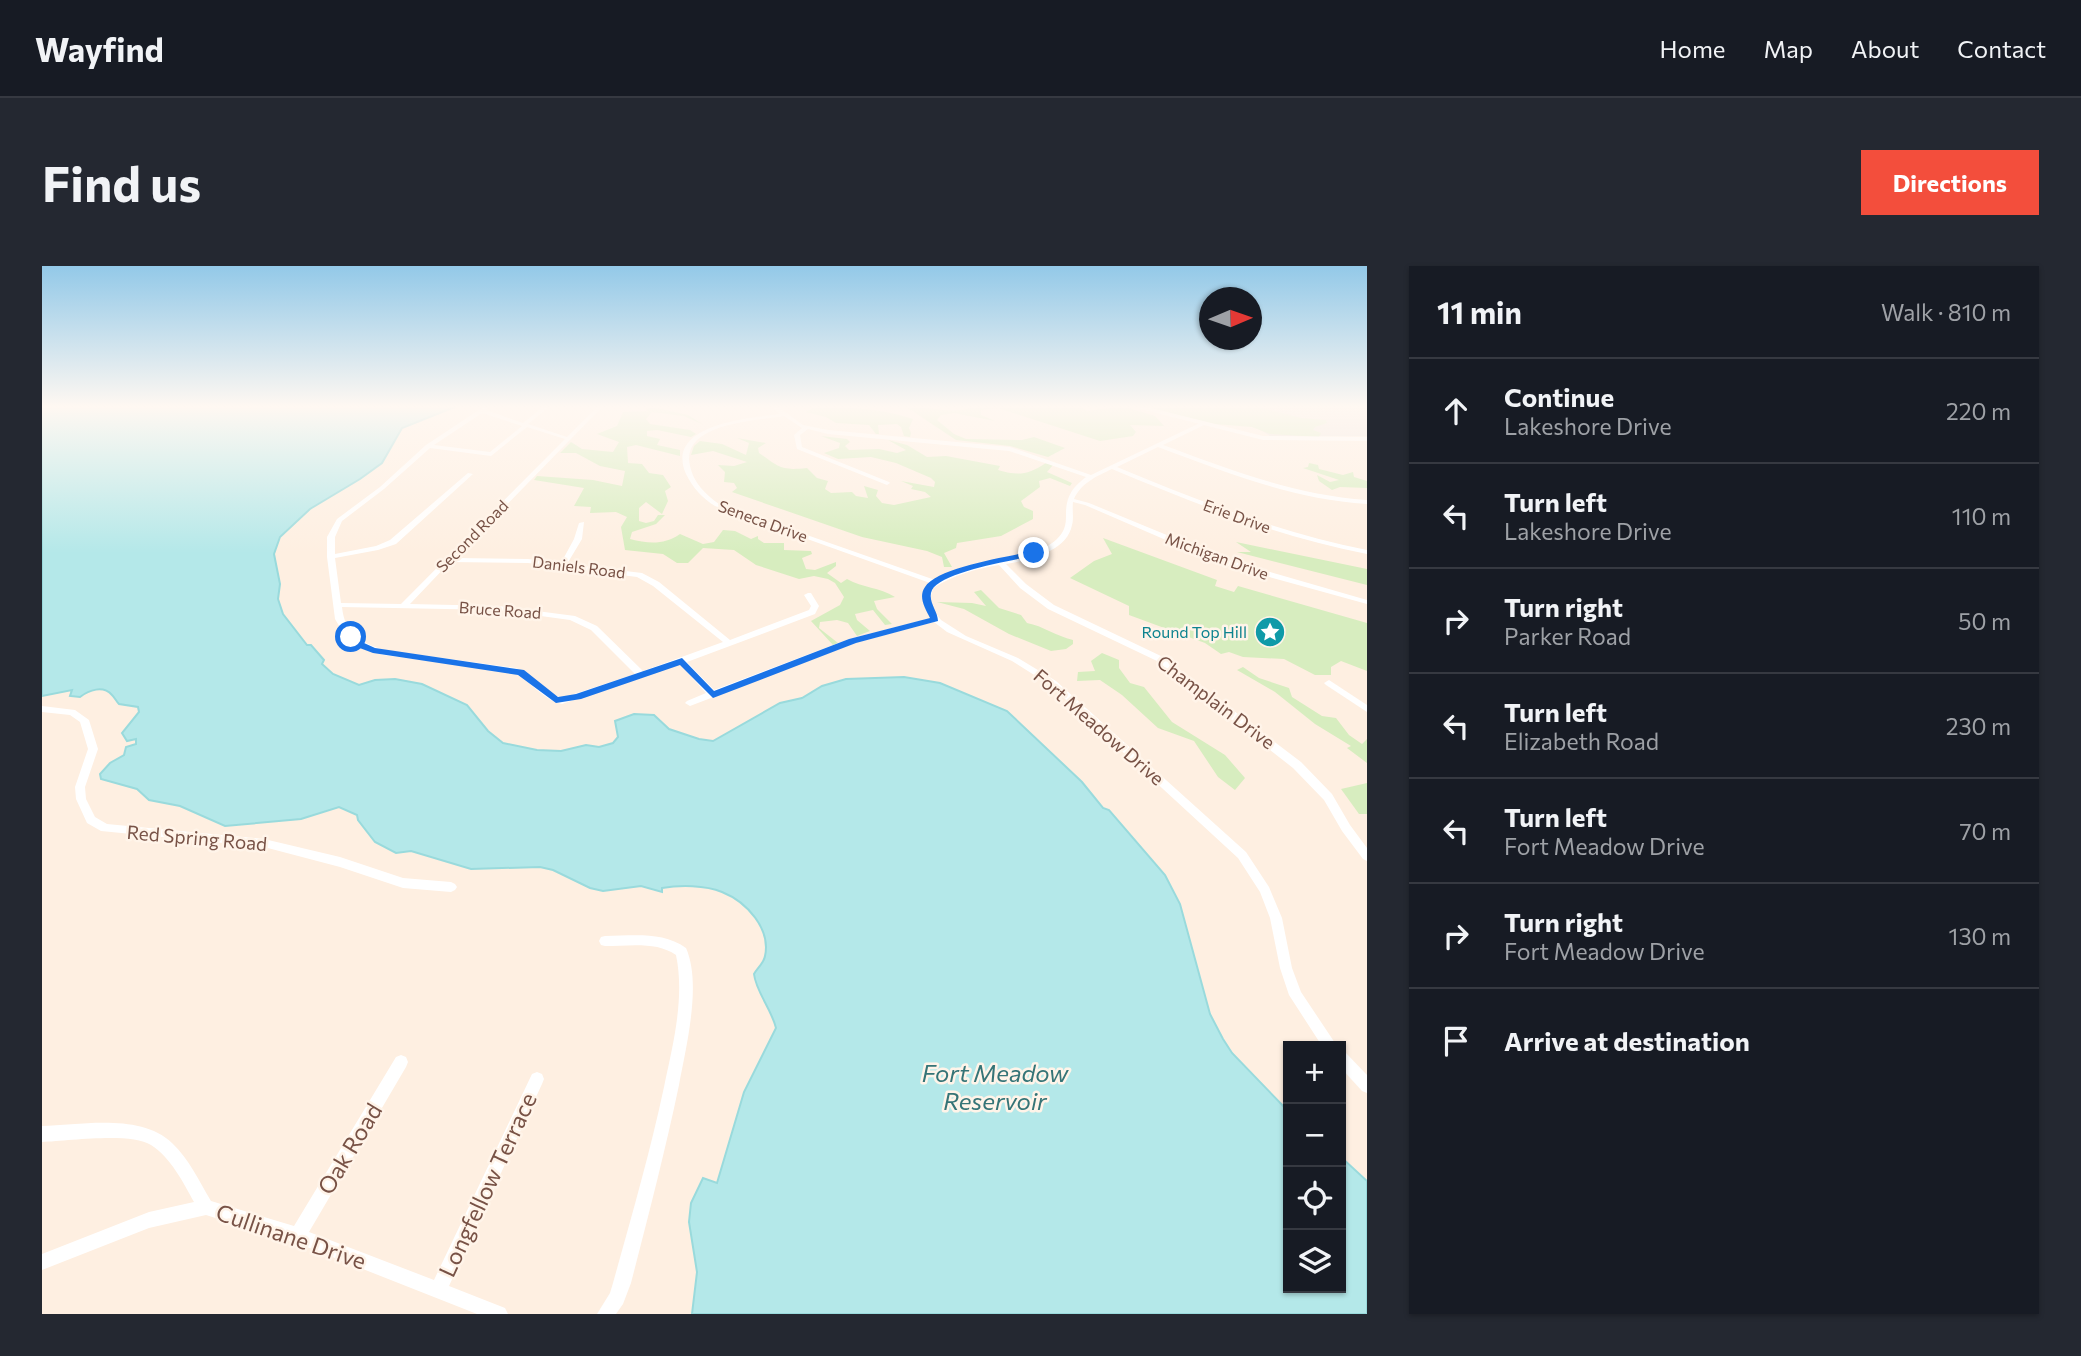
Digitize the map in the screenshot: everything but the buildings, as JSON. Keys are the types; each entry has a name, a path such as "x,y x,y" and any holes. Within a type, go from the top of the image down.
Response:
{"street":[{"path":"420,455 336,524 331,537 331,557 341,624 351,637 366,648 513,670 531,678 548,696 556,700 568,700 812,612 816,606 808,594"},
{"name":"Second Road","path":"402,606 553,455"},
{"name":"Seneca Drive","path":"683,455 698,490 717,505 935,582"},
{"path":"813,455 856,469 887,483"},
{"path":"1027,455 1091,477"},
{"path":"690,703 865,636 935,619 926,599 929,587 935,582 960,569 1046,550 1061,539 1071,521 1071,500 1076,490 1091,477 1137,455"},
{"path":"1185,455 1277,489 1328,499 1367,502"},
{"name":"Erie Drive","path":"1112,467 1264,527 1315,542 1367,552"},
{"path":"331,557 378,548 393,542 470,474"},
{"name":"Michigan Drive","path":"1071,500 1087,504 1222,561 1367,603"},
{"path":"563,565 576,545 582,523"},
{"name":"Daniels Road","path":"449,560 513,560 644,577 729,643"},
{"name":"Champlain Drive","path":"999,561 1023,586 1051,607 1160,659 1297,765 1328,797 1367,856"},
{"name":"Bruce Road","path":"337,604 498,608 579,619 594,628 641,675"},
{"name":"Fort Meadow Drive","path":"935,619 956,634 1017,661 1053,683 1241,855 1265,890 1296,995 1327,1041"},
{"path":"682,661 713,695"},
{"path":"1329,683 1367,709"},
{"name":"Red Spring Road","path":"42,709 72,712 84,720 93,748 80,787 82,799 91,820 105,828 264,843 340,862 403,883 451,887"},
{"path":"605,942 665,942 682,952 686,963 683,1013 667,1110 622,1283 617,1298 606,1314"},
{"name":"Oak Road","path":"298,1236 401,1062"},
{"path":"1346,1063 1367,1086"},
{"name":"Longfellow Terrace","path":"438,1291 537,1079"},
{"path":"42,1134 125,1132 149,1136 179,1162 206,1207"},
{"name":"Cullinane Drive","path":"42,1262 149,1220 206,1207 298,1236 499,1314"}],"green space":[{"path":"580,455 627,455 628,463 642,464 649,473 663,475 671,487 665,491 668,501 662,514 646,502 639,508 639,521 646,523 654,521 658,515 665,515 656,524 632,532 630,539 656,542 680,534 703,544 714,542 723,530 735,531 751,539 758,536 764,543 784,543 784,550 811,551 812,554 802,558 806,569 815,570 836,562 836,566 827,573 841,583 847,579 895,597 874,601 877,609 892,624 885,625 873,610 855,614 857,620 870,631 857,636 848,623 837,620 820,622 819,628 838,643 833,645 811,621 840,605 844,597 835,583 828,579 814,576 799,579 756,565 734,550 703,548 688,563 677,563 663,554 625,550 621,527 627,517 616,512 590,513 591,507 574,506 584,488 534,480 537,476 593,480 622,486 625,471 600,466"},
{"path":"725,455 762,455 780,467 807,468 817,478 828,481 825,489 831,493 852,492 856,496 868,498 864,486 878,490 876,496 882,503 894,505 931,497 925,492 911,489 913,486 901,481 934,487 935,482 931,478 896,463 871,457 838,459 828,455 946,456 1000,466 998,470 1011,473 1028,472 1046,463 1053,465 1047,472 1072,483 1070,486 1050,478 1039,481 1040,487 1021,501 1024,507 1033,511 1033,519 1001,536 957,543 956,548 944,553 952,567 944,567 942,557 927,551 862,537 732,492 737,488 734,483 724,482 725,472 718,465 734,466 747,462"},
{"path":"1309,463 1318,465 1319,469 1343,475 1353,472 1354,477 1367,481 1367,488 1340,487 1332,490 1319,481 1317,475 1330,482 1339,480 1303,468 1308,467"},
{"path":"1103,538 1217,580 1215,586 1234,592 1238,586 1367,623 1367,671 1341,661 1331,667 1331,675 1315,675 1284,659 1243,657 1229,652 1221,654 1205,643 1129,615 1129,606 1070,578 1094,561 1112,554"},
{"path":"1236,542 1367,569 1367,585 1237,552 1251,552"},
{"path":"981,590 999,608 1021,615 1027,623 1073,640 1073,644 1066,649 1051,651 1009,634 964,609 937,602 986,606 974,592"},
{"path":"1102,653 1119,660 1119,668 1130,683 1144,687 1172,722 1225,755 1245,778 1235,790 1218,777 1194,741 1158,728 1122,695 1100,680 1077,681 1078,672 1095,671 1091,661"},
{"path":"1243,667 1259,678 1289,688 1292,697 1322,716 1336,718 1349,735 1362,744 1367,739 1367,763 1347,748 1351,746 1315,724 1275,692 1237,670"},
{"path":"1367,783 1367,814 1359,814 1341,789"}],"water":[{"name":"Fort Meadow Reservoir","path":"42,455 387,455 382,463 360,479 310,509 280,537 274,554 280,584 278,599 283,614 307,645 311,645 324,660 322,664 333,674 359,685 375,680 395,679 422,684 467,705 488,731 503,743 537,750 561,751 586,745 599,747 613,743 618,737 615,721 634,714 654,715 669,729 713,741 780,703 802,698 822,686 846,679 904,677 940,683 1007,711 1082,782 1103,808 1109,810 1165,875 1180,904 1210,1014 1232,1053 1283,1106 1283,1293 1346,1293 1346,1162 1367,1181 1367,1314 692,1314 697,1272 689,1222 691,1203 703,1178 717,1183 744,1092 776,1028 754,974 764,959 764,936 761,927 748,910 722,892 708,888 669,887 662,888 662,892 641,886 603,891 540,867 471,869 411,851 396,853 375,842 357,815 339,807 301,819 225,826 180,806 149,800 137,789 101,779 100,774 110,763 124,755 126,747 136,744 136,739 127,741 122,733 139,712 138,707 119,704 104,690 92,691 80,697 70,696 72,690 42,696"}],"place":[{"name":"Round Top Hill","path":"1270,632"}],"route":[{"path":"351,637 360,645 373,650 520,672 531,678 548,696 562,701 682,661 713,695 877,632 935,619 929,611 926,599 929,587 935,582 960,569 1034,553"}]}
